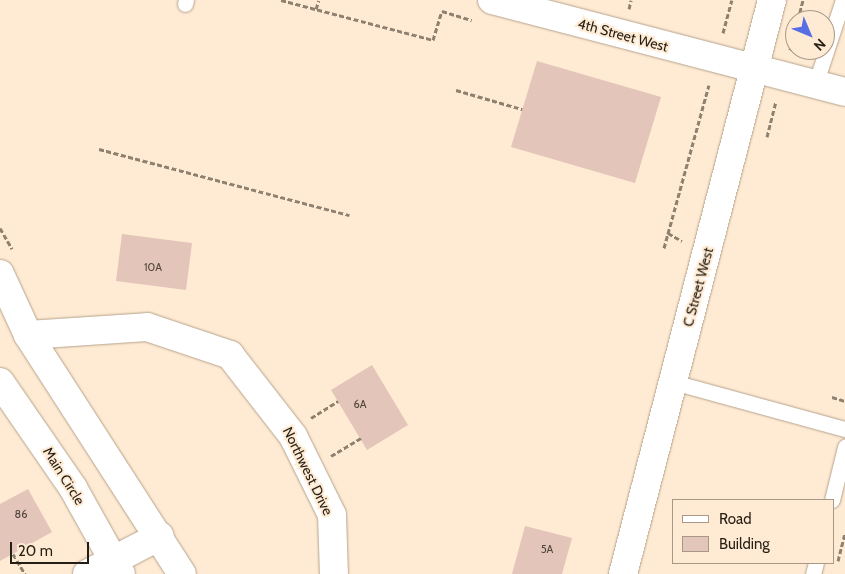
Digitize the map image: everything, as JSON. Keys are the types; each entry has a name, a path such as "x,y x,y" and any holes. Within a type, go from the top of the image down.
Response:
{"street":[{"name":"C Street West","path":"623,574 772,0"},
{"name":"4th Street West","path":"484,10 751,82 815,85 845,92"},
{"path":"0,274 28,335 160,536 182,574"},
{"path":"0,304 28,335"},
{"name":"Northwest Drive","path":"28,335 147,327 230,355 266,397 309,468 332,515 334,574"},
{"path":"0,363 18,404"},
{"name":"Main Circle","path":"0,382 18,404 73,488 116,567"},
{"path":"87,574 116,567 160,536"}],"lane":[{"path":"815,85 842,0"},
{"path":"673,382 845,429"},
{"path":"832,499 845,447"}],"path":[{"path":"281,0 433,40 442,11 484,10"},
{"path":"316,10 319,0"},
{"path":"664,248 732,0"},
{"path":"700,82 712,72"},
{"path":"712,72 751,82 776,103"},
{"path":"456,90 522,109"},
{"path":"99,149 349,215"},
{"path":"832,397 845,401"},
{"path":"309,468 360,438"},
{"path":"836,566 845,532"},
{"path":"13,554 25,574"}],"building":[{"path":"537,61 661,97 635,183 511,147"},
{"path":"122,234 192,243 186,290 116,281"},
{"path":"372,365 408,425 367,450 331,390"},
{"path":"28,489 52,532 0,561 0,504"},
{"path":"525,526 572,538 562,574 512,574"}]}
